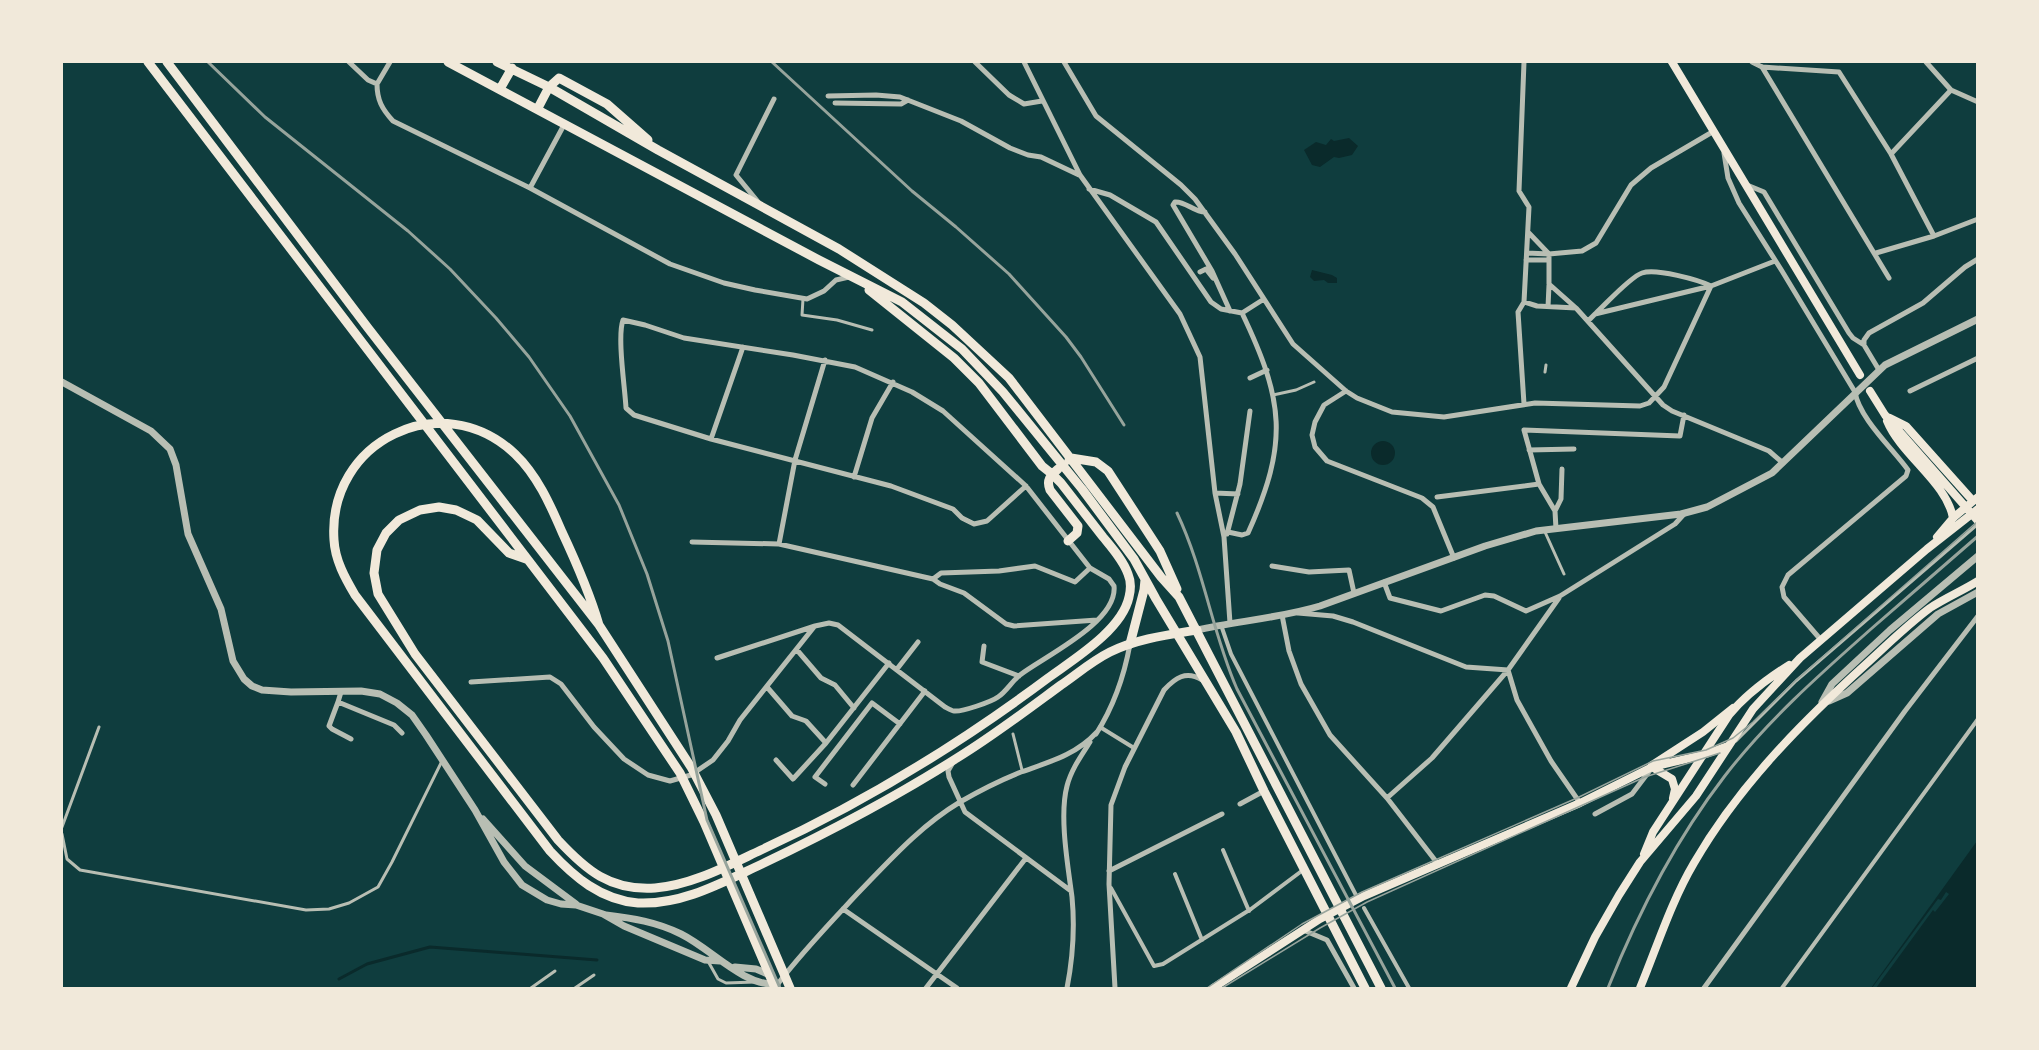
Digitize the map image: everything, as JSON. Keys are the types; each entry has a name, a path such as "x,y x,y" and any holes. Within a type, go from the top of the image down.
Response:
{"highway":[{"path":"148,62 603,658 652,730 680,773 704,822 776,988"},
{"path":"167,62 368,328 598,625 691,767 716,816 790,988"},
{"path":"448,62 902,302 962,349 1003,392 1134,559 1236,732 1365,988"},
{"path":"497,62 549,87 838,249 924,303 952,325 1009,378 1161,577 1179,597"},
{"path":"500,89 512,68"},
{"path":"538,108 549,87 559,78 596,97 623,116 658,150"},
{"path":"526,559 509,553 477,520 456,510 439,507 420,510 399,520 386,532 377,549 374,573 378,594 415,654 558,840 594,874 633,888 679,885 756,853 867,798 959,741 1086,650 1110,629 1124,610 1129,597 1131,583 1120,559 1061,483 1042,466 979,383 954,358 853,277"},
{"path":"598,625 587,587 546,497 516,455 498,440 455,424 417,425 396,432 379,442 353,468 343,486 336,507 334,541 343,574 355,595 550,851 572,874 593,889 637,903 683,898 708,889 832,831 957,758 1109,653 1148,638 1197,630"},
{"path":"1068,541 1077,533 1078,526 1054,495 1048,483 1052,474 1071,458"},
{"path":"1071,458 1096,462 1108,471 1160,550 1179,597 1216,672 1382,988"},
{"path":"1054,495 1056,488 1079,468"},
{"path":"1130,644 1145,578"}],"main road":[{"path":"1672,62 1860,375"},
{"path":"1870,392 1885,415 1977,522"},
{"path":"1640,862 1696,796 1753,709 1800,658 1927,549 1976,502 1906,426 1885,415"},
{"path":"1885,415 1893,436 1947,501 1955,523"},
{"path":"1640,988 1672,908 1699,855 1755,776 1821,705 1888,644 1932,607 1977,581"},
{"path":"1639,774 1703,732 1762,683 1800,658"},
{"path":"1570,988 1607,916 1640,862 1653,832 1729,715 1743,699"},
{"path":"1213,988 1303,930 1358,899 1580,803 1652,767 1703,755 1728,746"},
{"path":"1652,767 1672,779 1675,789 1670,807"}],"street":[{"path":"349,62 368,80 377,84"},
{"path":"390,62 377,84 377,98 383,110 393,121 530,188 669,264 724,283 807,299 824,291 836,280 853,277"},
{"path":"975,62 1009,94 1024,104 1042,101"},
{"path":"1024,62 1080,175 1180,314 1200,357 1215,493 1226,535 1230,623"},
{"path":"1062,62 1096,116 1181,184 1205,212 1293,344 1346,391 1392,412 1444,417 1535,403 1640,406 1650,404 1664,387 1712,286"},
{"path":"1524,62 1519,190 1529,207 1524,302 1518,312 1524,404"},
{"path":"1752,62 1762,67 1839,72 1891,154 1934,236"},
{"path":"1926,62 1952,90 1977,102"},
{"path":"1762,67 1889,278"},
{"path":"1891,154 1952,90"},
{"path":"828,96 900,97 961,121 1028,155 1041,157 1080,175"},
{"path":"762,207 736,175 774,99"},
{"path":"835,104 901,104 908,100"},
{"path":"530,188 565,123"},
{"path":"1526,256 1549,257 1582,251 1596,243 1631,185 1651,168 1714,131"},
{"path":"1724,148 1728,178 1733,192 1855,392 1857,401 1908,472 1788,574 1783,582 1782,592 1786,600 1821,640"},
{"path":"1747,185 1764,192 1849,333 1864,345"},
{"path":"1089,189 1110,195 1156,222 1211,302 1221,309 1242,313 1264,299"},
{"path":"1205,212 1199,212 1177,202 1173,205 1216,281 1230,311"},
{"path":"1876,253 1934,236 1977,219"},
{"path":"1528,232 1549,257 1548,307"},
{"path":"1876,372 1864,345 1864,340 1869,333 1923,303 1977,259"},
{"path":"1595,314 1712,286 1775,261"},
{"path":"1200,272 1206,269 1216,281"},
{"path":"1588,321 1637,275 1647,272 1701,281 1712,286"},
{"path":"1549,284 1576,308 1667,408 1769,451 1783,463"},
{"path":"1524,302 1537,306 1576,308"},
{"path":"1226,535 1244,536 1248,532 1276,451 1277,424 1274,395 1267,370 1242,313"},
{"path":"1197,630 1297,613 1516,536 1545,530 1685,513 1707,507 1758,482 1783,463 1876,372 1977,319"},
{"path":"717,658 829,623 838,625 953,711 963,710 999,697 1019,676 1088,629 1106,611 1114,590 1111,582 1090,568 1026,486 943,411 893,382 855,367 825,360 684,338 625,320 621,329 629,412 711,439 891,486 953,509 962,518 974,524 987,521 1026,486"},
{"path":"711,439 742,346"},
{"path":"1910,391 1977,358"},
{"path":"779,544 795,460 825,360"},
{"path":"1251,378 1267,370"},
{"path":"62,382 151,430 170,449 176,465 188,534 221,609 233,661 243,679 262,690 372,692 389,698 407,710 475,810 504,862 522,885 547,900 666,927 698,944 751,980 776,988"},
{"path":"854,477 872,418 893,382"},
{"path":"1346,391 1324,405 1315,422 1312,435 1315,447 1326,461 1422,498 1433,507 1454,558"},
{"path":"1226,535 1238,494 1250,411"},
{"path":"1556,529 1555,511 1539,484 1524,430 1680,436 1684,415"},
{"path":"1529,450 1574,449"},
{"path":"1555,511 1561,499 1562,469"},
{"path":"1437,497 1539,484"},
{"path":"1215,493 1238,494"},
{"path":"1384,582 1390,598 1441,611 1485,595 1494,596 1526,611 1570,590 1675,524 1685,513"},
{"path":"692,542 779,544 933,579 956,589 1006,624 1014,626 1097,620"},
{"path":"1821,705 1832,684 1890,630 1977,556"},
{"path":"933,579 940,573 999,571 1035,566 1075,582 1090,568"},
{"path":"1272,566 1309,572 1349,570 1354,593"},
{"path":"1821,705 1847,693 1938,614 1977,592"},
{"path":"1387,798 1432,758 1508,670 1560,596"},
{"path":"1297,613 1333,616 1353,622 1466,667 1508,670"},
{"path":"1282,615 1300,684 1330,735 1387,798 1438,864"},
{"path":"1704,988 1905,711 1977,616"},
{"path":"1221,625 1231,654 1358,899"},
{"path":"471,682 550,677 561,684 594,727 624,759 648,776 670,781 691,775 713,760 728,741 740,720 815,626"},
{"path":"897,669 918,642"},
{"path":"1067,988 1074,950 1067,862 1065,795 1073,768 1099,730 1119,692 1130,644"},
{"path":"984,646 982,662 1019,676"},
{"path":"797,650 821,678 835,685 854,708"},
{"path":"776,760 794,779 826,743 889,663"},
{"path":"1508,670 1516,700 1551,761 1580,803"},
{"path":"1115,988 1109,885 1111,806 1114,792 1164,690 1173,681 1185,675 1191,675 1206,682"},
{"path":"767,687 792,716 806,721 826,743"},
{"path":"853,785 925,691"},
{"path":"341,692 329,726 351,739"},
{"path":"338,702 394,725 402,733"},
{"path":"825,784 815,777 872,704 900,724"},
{"path":"1782,988 1977,719"},
{"path":"1099,730 1134,748"},
{"path":"776,988 793,964 905,844 960,802 1023,772 1063,758 1099,730"},
{"path":"957,758 948,771 964,812 1071,891"},
{"path":"1595,814 1632,794 1652,767"},
{"path":"1240,804 1264,791"},
{"path":"475,810 525,866 576,905"},
{"path":"1109,871 1222,814"},
{"path":"1223,850 1249,910"},
{"path":"926,988 1026,858"},
{"path":"1109,885 1154,966 1163,964 1249,910 1304,869"},
{"path":"1175,874 1202,940"},
{"path":"1364,908 1409,988"},
{"path":"843,909 957,988"},
{"path":"603,914 624,926 705,960 720,961"},
{"path":"1303,930 1327,940 1354,988"},
{"path":"732,967 752,968 770,974 776,988"}],"lane":[{"path":"803,298 801,315 837,320 872,330"},
{"path":"1545,372 1546,365"},
{"path":"1274,395 1314,382"},
{"path":"1728,746 1758,721 1796,681 1977,522"},
{"path":"1545,530 1564,574"},
{"path":"62,827 99,727"},
{"path":"1013,734 1023,772"},
{"path":"62,834 67,859 80,870 306,910 329,909 349,903 378,887 442,760"},
{"path":"705,960 711,965 718,979 726,983 758,982"},
{"path":"531,988 555,971"},
{"path":"575,988 594,975"}],"water":[{"path":"1349,138 1358,146 1352,155 1334,157 1320,167 1312,165 1304,150 1316,142 1326,145 1331,139 1334,141"},
{"path":"1312,270 1332,275 1337,278 1337,283 1328,283 1324,280 1314,281 1310,277"},
{"path":"1383,441 1388,442 1394,448 1394,458 1388,464 1383,465 1378,464 1372,458 1371,453 1372,448 1378,442"},
{"path":"1977,841 1977,988 1871,988"}],"pier":[{"path":"1946,892 1949,894 1935,912 1933,910 1876,988 1872,988 1938,899 1941,900"}],"waterway":[{"path":"339,979 367,964 430,947 597,960"}],"tram line":[{"path":"1207,988 1302,924 1362,892 1577,798 1653,761 1706,750 1733,738 1978,521"},
{"path":"1222,988 1367,902 1645,777 1720,753"}],"railway":[{"path":"208,62 265,117 408,231 450,269 529,357 570,416 619,505 647,574 668,641 707,820 780,988"},
{"path":"772,62 912,191 1009,274 1066,337 1124,425"},
{"path":"1177,513 1194,557 1237,689 1395,988"},
{"path":"1608,988 1658,879 1689,827 1740,757 1775,718 1813,682 1978,536"}]}
